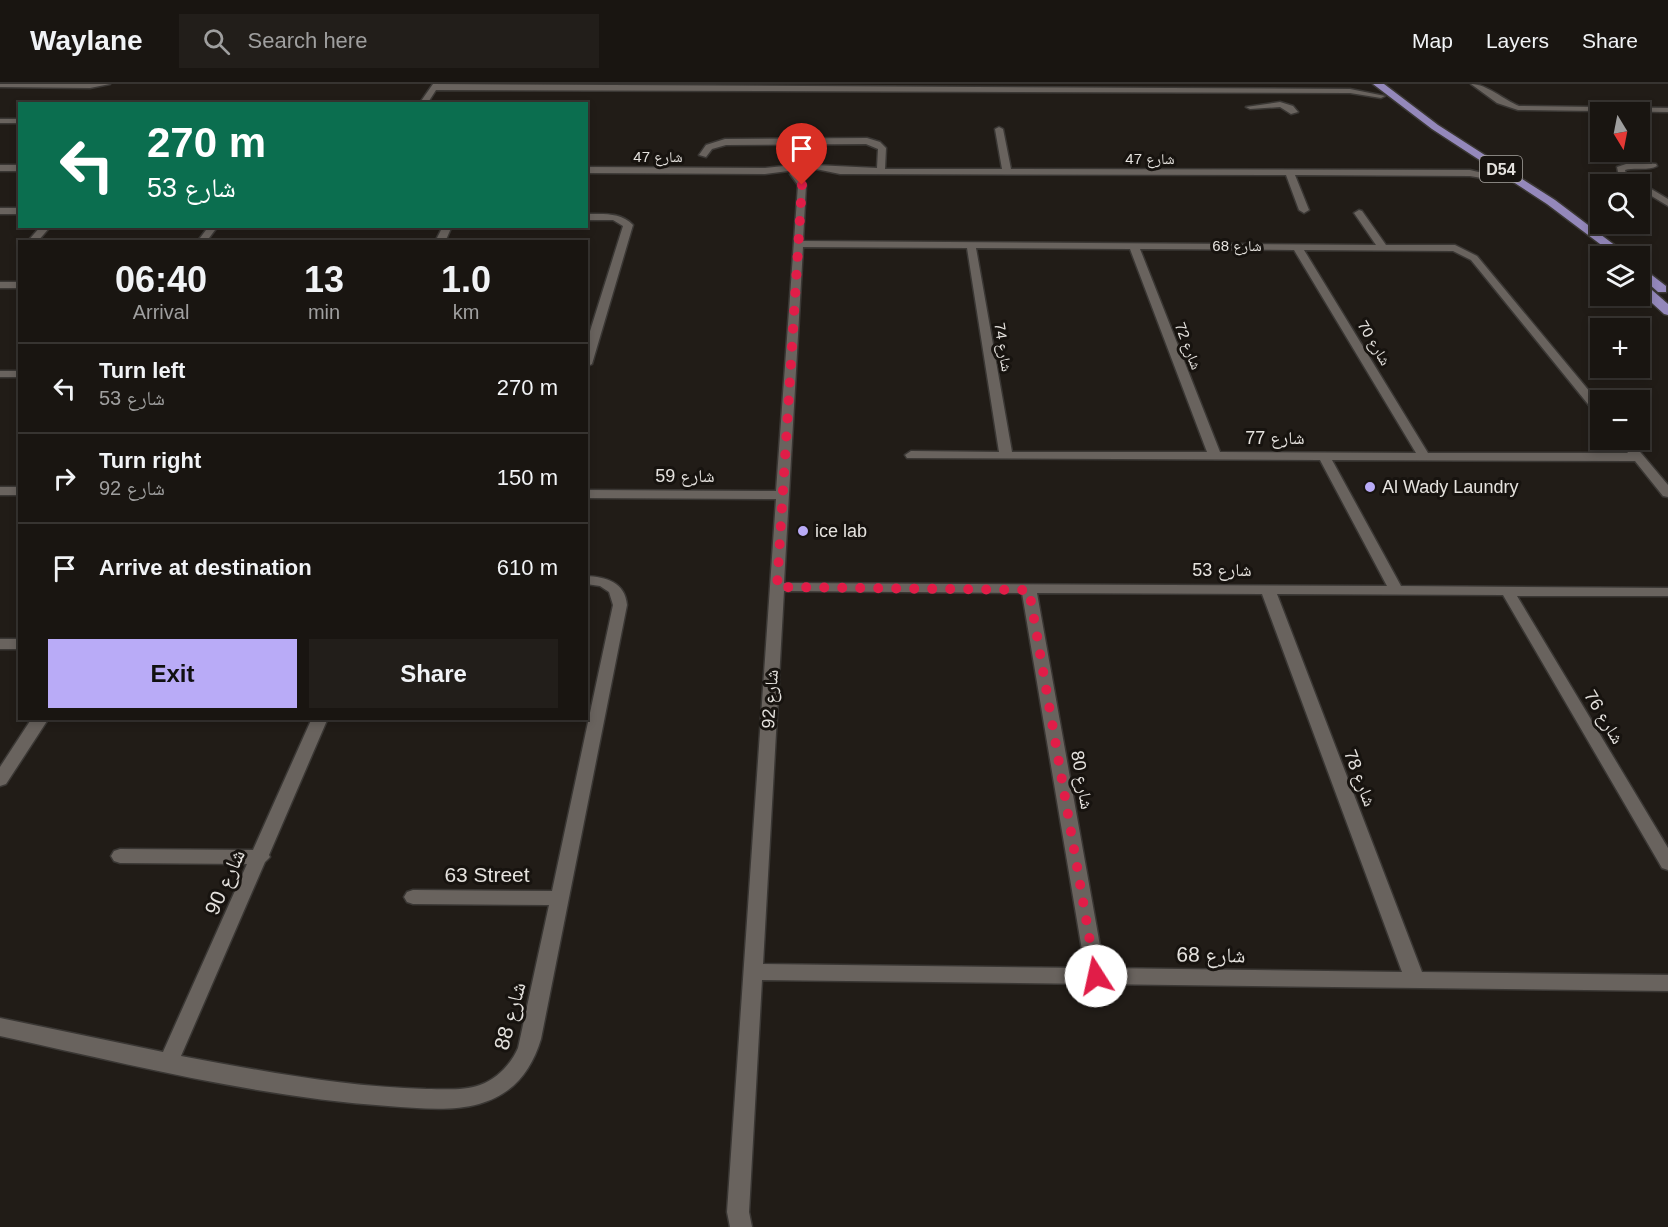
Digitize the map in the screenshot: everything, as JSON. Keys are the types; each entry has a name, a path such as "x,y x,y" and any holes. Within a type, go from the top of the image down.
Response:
{"main road":[{"name":"D54","path":"1375,87 1415,123 1499,178 1591,246"},
{"name":"D54","path":"1375,87 1551,202 1610,246"},
{"path":"1650,279 1668,295"},
{"path":"1650,294 1668,311"}],"street":[{"path":"82,86 98,84"},
{"path":"0,85 106,84"},
{"path":"1475,84 1500,101 1518,108 1668,110"},
{"path":"424,102 435,86 1156,87 1261,91 1350,91 1375,87"},
{"path":"1350,91 1375,87"},
{"path":"1261,91 1270,105"},
{"path":"1250,107 1287,106 1294,112"},
{"path":"0,121 18,121"},
{"path":"999,129 1007,172"},
{"path":"701,171 707,148 714,145 845,141 873,145 877,148 880,156 880,171"},
{"name":"شارع 47","path":"1460,173 1474,170 1476,164"},
{"path":"1626,174 1625,168 1657,166"},
{"path":"0,168 18,168"},
{"name":"شارع 47","path":"588,170 765,171 803,174 840,171 1460,173 1499,178"},
{"path":"1290,173 1304,210"},
{"name":"شارع 92","path":"737,1222 803,174"},
{"path":"1650,192 1668,203"},
{"path":"0,211 18,212"},
{"path":"1359,213 1382,246"},
{"path":"588,217 613,217 626,221 628,225 588,357"},
{"path":"33,240 45,228"},
{"path":"203,240 212,228"},
{"name":"شارع 68","path":"798,243 1446,247 1470,254 1590,399"},
{"name":"شارع 74","path":"971,245 1006,455"},
{"name":"شارع 72","path":"1134,246 1215,456"},
{"name":"شارع 70","path":"1298,246 1424,456"},
{"path":"0,285 18,285"},
{"path":"0,374 18,374"},
{"path":"1633,450 1668,493"},
{"name":"شارع 77","path":"911,455 1639,457"},
{"path":"1323,456 1396,590"},
{"path":"0,491 18,491"},
{"name":"شارع 59","path":"588,494 783,495"},
{"name":"شارع 88","path":"0,1027 168,1063 369,1096 467,1098 486,1093 504,1083 518,1070 527,1054 620,605 617,590 598,581 588,580"},
{"name":"شارع 53","path":"777,587 1668,592"},
{"name":"شارع 80","path":"1029,590 1096,976"},
{"name":"شارع 78","path":"1268,590 1415,980"},
{"name":"شارع 76","path":"1507,591 1668,863"},
{"path":"0,644 18,644"},
{"path":"0,780 40,720"},
{"name":"شارع 90","path":"168,1063 261,857 319,720"},
{"path":"120,856 261,857"},
{"name":"63 Street","path":"413,897 560,898"},
{"name":"شارع 68","path":"753,972 1668,983"}],"place":[{"name":"Al Wady Laundry","path":"1370,487"},
{"name":"ice lab","path":"803,531"}],"route":[{"path":"802,185 777,587 1029,590 1096,976"}]}
